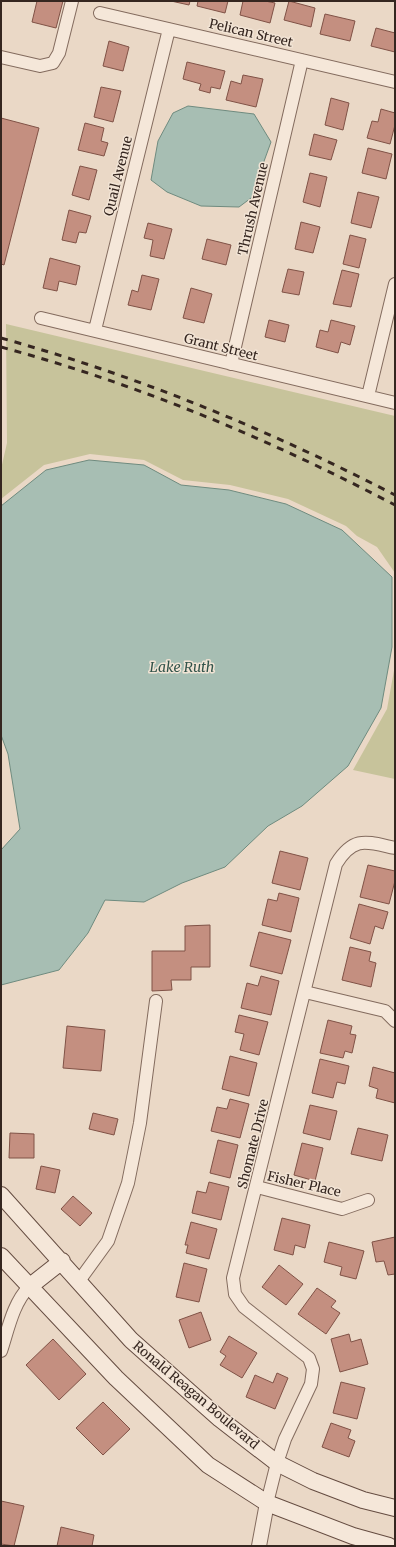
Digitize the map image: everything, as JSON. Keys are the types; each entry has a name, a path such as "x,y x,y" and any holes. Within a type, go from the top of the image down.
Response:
{"main road":[{"name":"Ronald Reagan Boulevard","path":"1,1195 62,1261 131,1340 220,1419 277,1463 313,1481 363,1500 395,1508"},
{"path":"1,1256 29,1288 116,1378 208,1465 267,1503 353,1536 390,1546"},
{"path":"29,1288 62,1261"}],"street":[{"path":"1,57 40,66 53,63 60,53 72,1"},
{"name":"Pelican Street","path":"100,13 395,82"},
{"name":"Quail Avenue","path":"95,330 169,29"},
{"name":"Thrush Avenue","path":"231,364 302,60"},
{"path":"368,396 395,284"},
{"name":"Grant Street","path":"41,318 395,403"},
{"name":"Shomate Drive","path":"267,1503 277,1463 286,1439 311,1384 313,1369 309,1358 244,1307 235,1294 233,1278 306,992 336,864 344,851 355,844 368,842 395,848"},
{"path":"306,992 385,1011 395,1021"},
{"path":"78,1280 108,1241 128,1183 140,1124 156,1002"},
{"name":"Fisher Place","path":"257,1187 342,1209 368,1200"},
{"path":"1,1351 11,1319 25,1292 29,1288"},
{"path":"259,1546 267,1503"}],"shaded area":[{"path":"6,324 395,416 395,573 377,547 357,536 346,526 288,499 230,485 183,480 144,460 90,454 44,465 1,499 1,469 7,443"},
{"path":"395,665 395,779 353,770 387,709"}],"water":[{"path":"188,106 254,114 271,142 263,164 255,195 239,207 201,206 167,192 151,180 158,141 173,113"},
{"name":"Lake Ruth","path":"89,460 144,465 181,485 229,490 286,504 342,530 392,577 392,647 381,708 348,766 302,806 268,826 225,867 182,883 144,902 105,900 88,933 59,970 1,985 1,850 20,829 8,754 1,735 1,506 46,470"}],"building":[{"path":"37,1 63,1 56,28 32,22"},
{"path":"171,1 190,1 189,5"},
{"path":"198,1 228,1 225,13 197,6"},
{"path":"243,1 265,1 275,3 270,23 240,15"},
{"path":"289,1 315,8 311,27 284,20"},
{"path":"325,14 355,21 350,41 320,34"},
{"path":"376,28 395,33 395,52 371,46"},
{"path":"109,41 129,47 123,71 103,66"},
{"path":"187,62 225,71 220,89 211,87 210,93 199,90 201,84 183,79"},
{"path":"243,75 263,79 256,107 226,100 231,81 241,84"},
{"path":"101,87 121,91 113,122 94,117"},
{"path":"331,98 349,103 343,130 325,125"},
{"path":"381,109 395,113 395,125 390,144 367,138 372,121 378,122"},
{"path":"1,118 39,128 4,265 1,264"},
{"path":"85,123 104,128 101,141 108,143 104,156 78,150"},
{"path":"314,134 337,140 331,160 309,155"},
{"path":"368,148 392,154 386,179 362,173"},
{"path":"80,166 97,170 89,200 72,195"},
{"path":"310,173 327,177 320,207 303,202"},
{"path":"358,192 379,197 371,228 351,223"},
{"path":"69,210 91,216 86,233 79,232 76,243 62,240"},
{"path":"301,222 320,227 313,253 295,249"},
{"path":"148,223 172,229 164,259 150,256 153,240 144,238"},
{"path":"350,235 366,239 359,268 343,264"},
{"path":"207,239 231,245 226,265 202,259"},
{"path":"50,258 80,266 76,285 59,281 57,291 43,288"},
{"path":"288,269 304,272 299,295 282,292"},
{"path":"342,270 359,274 351,307 333,304"},
{"path":"142,275 159,279 151,310 128,305 132,290 138,292"},
{"path":"191,288 212,294 204,323 183,318"},
{"path":"269,320 289,325 285,342 265,337"},
{"path":"331,320 355,326 350,345 341,342 338,353 316,347 320,330 328,332"},
{"path":"280,851 308,858 300,890 272,883"},
{"path":"368,865 395,871 395,881 389,904 360,897"},
{"path":"279,893 299,898 291,932 262,925 268,899 277,901"},
{"path":"359,904 388,912 383,929 375,926 370,944 350,938"},
{"path":"210,925 210,967 191,967 191,980 171,980 172,990 152,991 152,951 185,951 185,926"},
{"path":"259,932 291,940 282,974 250,966"},
{"path":"350,947 371,952 369,961 376,963 371,987 342,980"},
{"path":"261,976 279,981 271,1015 241,1008 247,983 258,986"},
{"path":"239,1015 268,1022 259,1055 240,1050 244,1034 235,1032"},
{"path":"328,1020 352,1026 350,1034 356,1035 352,1053 345,1051 343,1058 320,1053"},
{"path":"67,1026 105,1030 101,1071 63,1068"},
{"path":"230,1056 257,1063 249,1096 222,1089"},
{"path":"320,1059 349,1066 345,1084 337,1082 333,1098 312,1093"},
{"path":"373,1067 395,1073 395,1103 376,1098 378,1089 369,1086"},
{"path":"230,1099 249,1104 240,1138 211,1131 217,1107 227,1109"},
{"path":"310,1105 337,1111 330,1140 303,1133"},
{"path":"93,1113 118,1119 114,1135 89,1129"},
{"path":"358,1128 388,1135 382,1161 351,1154"},
{"path":"10,1133 34,1134 34,1158 9,1158"},
{"path":"218,1140 238,1145 230,1178 210,1173"},
{"path":"302,1143 323,1148 315,1181 294,1175"},
{"path":"41,1166 60,1170 55,1193 36,1189"},
{"path":"209,1182 229,1187 221,1220 192,1213 197,1191 206,1193"},
{"path":"73,1196 92,1213 80,1226 61,1209"},
{"path":"282,1218 310,1225 305,1248 295,1245 293,1255 274,1250"},
{"path":"191,1222 217,1229 209,1259 186,1253 188,1245 185,1245"},
{"path":"395,1237 395,1274 388,1275 384,1261 376,1262 372,1242"},
{"path":"329,1242 364,1251 356,1279 340,1275 342,1267 324,1262"},
{"path":"184,1263 207,1269 199,1302 176,1297"},
{"path":"279,1265 303,1284 286,1305 262,1287"},
{"path":"317,1288 336,1301 331,1307 340,1313 326,1334 298,1314"},
{"path":"201,1312 211,1340 189,1348 179,1320"},
{"path":"349,1334 351,1342 361,1339 368,1364 340,1372 331,1339"},
{"path":"229,1336 257,1353 242,1378 220,1365 226,1356 220,1352"},
{"path":"53,1339 86,1374 59,1400 26,1365"},
{"path":"277,1373 288,1378 275,1409 246,1397 255,1375 273,1383"},
{"path":"341,1382 365,1388 357,1419 333,1413"},
{"path":"103,1402 130,1429 103,1455 76,1428"},
{"path":"331,1423 351,1430 348,1438 355,1441 349,1457 322,1447"},
{"path":"1,1501 24,1506 14,1546 1,1544"},
{"path":"61,1527 94,1535 92,1546 57,1546"}],"railway":[{"path":"1,338 103,369 202,406 300,448 395,495"},
{"path":"1,347 103,378 202,415 300,458 395,505"}]}
